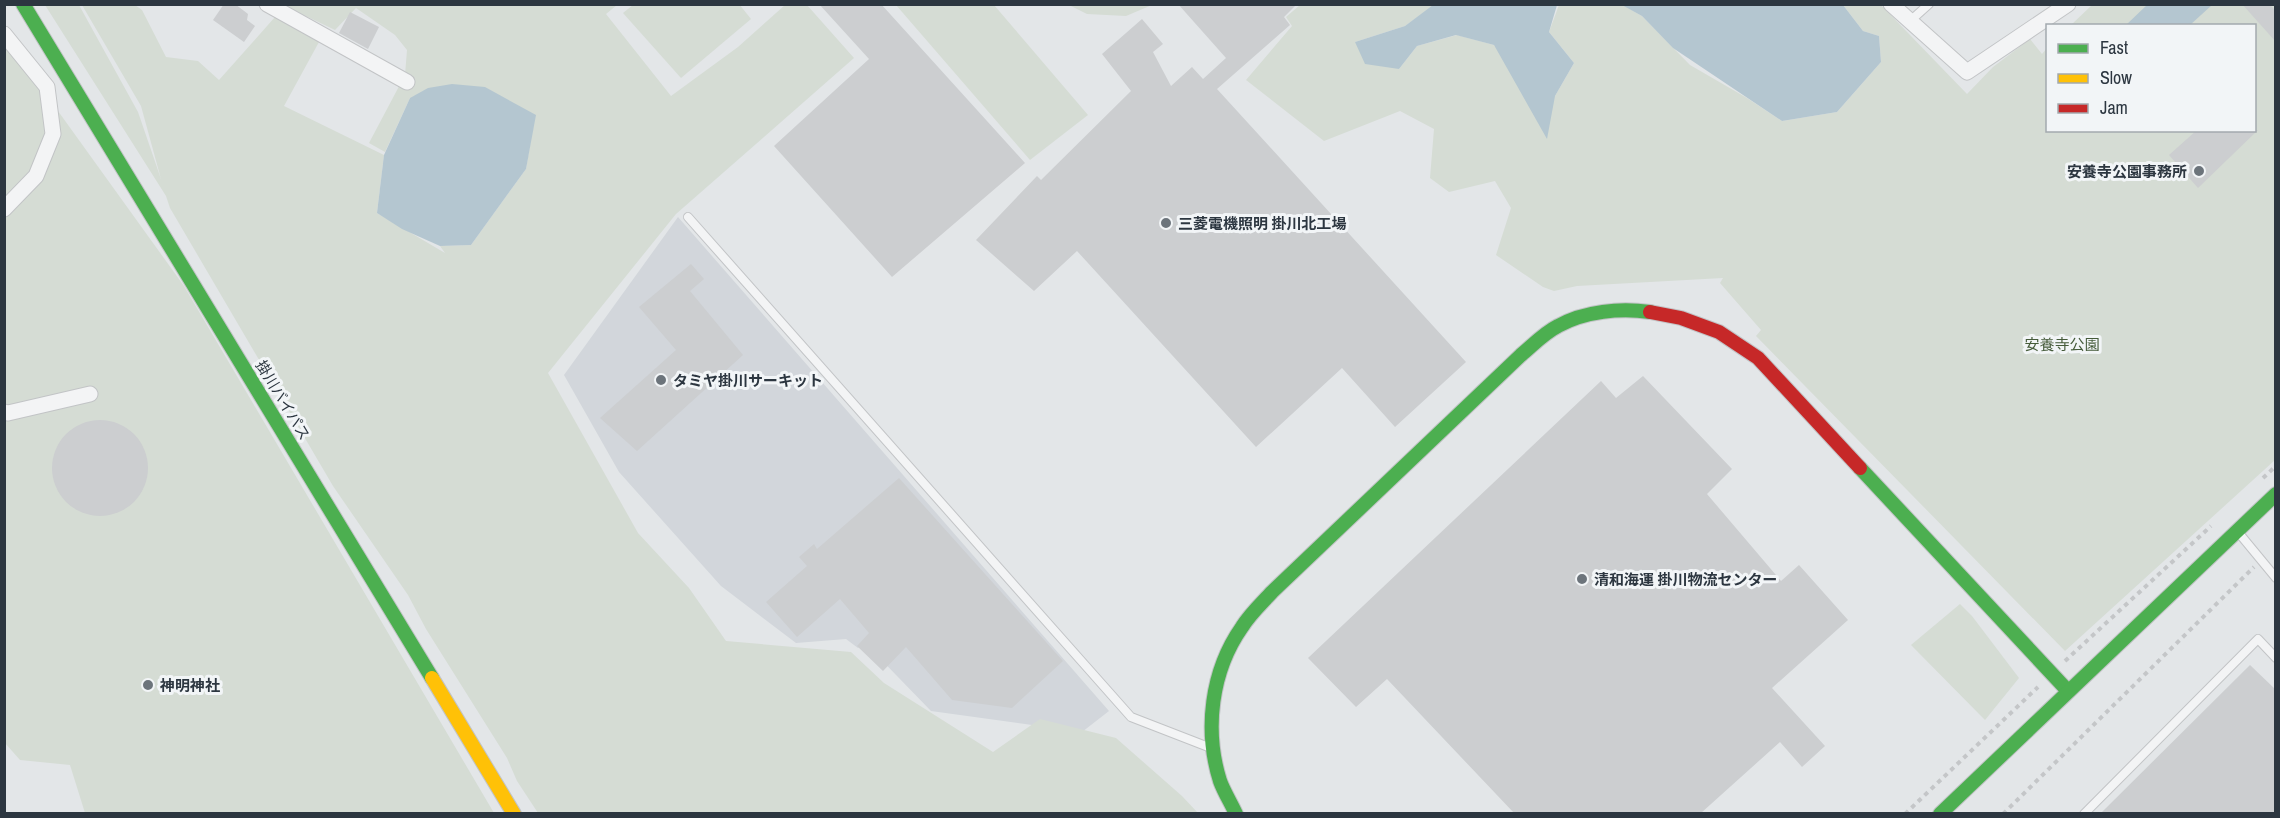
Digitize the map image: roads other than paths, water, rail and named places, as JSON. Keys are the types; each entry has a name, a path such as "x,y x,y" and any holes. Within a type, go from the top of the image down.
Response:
{"main road":[{"name":"掛川バイパス","path":"23,4 514,813"},
{"path":"1236,813 1221,783 1212,748 1211,715 1216,682 1237,632 1272,592 1521,355 1560,324 1602,311 1642,310 1681,318 1719,333 1758,358 2068,691"},
{"path":"1940,813 2276,494"}],"street":[{"path":"267,4 407,82"},
{"path":"1891,4 1967,72 2068,4"},
{"path":"4,34 47,87 53,134 36,176 4,209"},
{"path":"4,412 90,394"}],"lane":[{"path":"1909,22 1929,4"},
{"path":"688,217 1131,717 1212,748"},
{"path":"2237,531 2276,578"},
{"path":"2084,813 2258,639 2276,658"}],"water":[{"path":"2147,4 2212,5 2191,24 2127,24"},
{"path":"1433,5 1557,5 1549,32 1574,63 1555,96 1547,139 1494,45 1456,35 1417,46 1399,69 1365,64 1355,42 1405,26"},
{"path":"1622,5 1843,5 1863,31 1879,36 1881,62 1837,112 1782,121 1673,48 1642,16"},
{"path":"452,84 485,87 536,115 526,169 471,245 440,246 402,229 377,213 384,155 410,98 428,88"}],"place":[{"name":"安養寺公園事務所","path":"2199,171"},
{"name":"三菱電機照明 掛川北工場","path":"1166,223"},
{"name":"タミヤ掛川サーキット","path":"661,380"},
{"name":"清和海運 掛川物流センター","path":"1582,579"},
{"name":"神明神社","path":"148,685"}],"park label":[{"name":"安養寺公園","path":"2062,344"}]}
